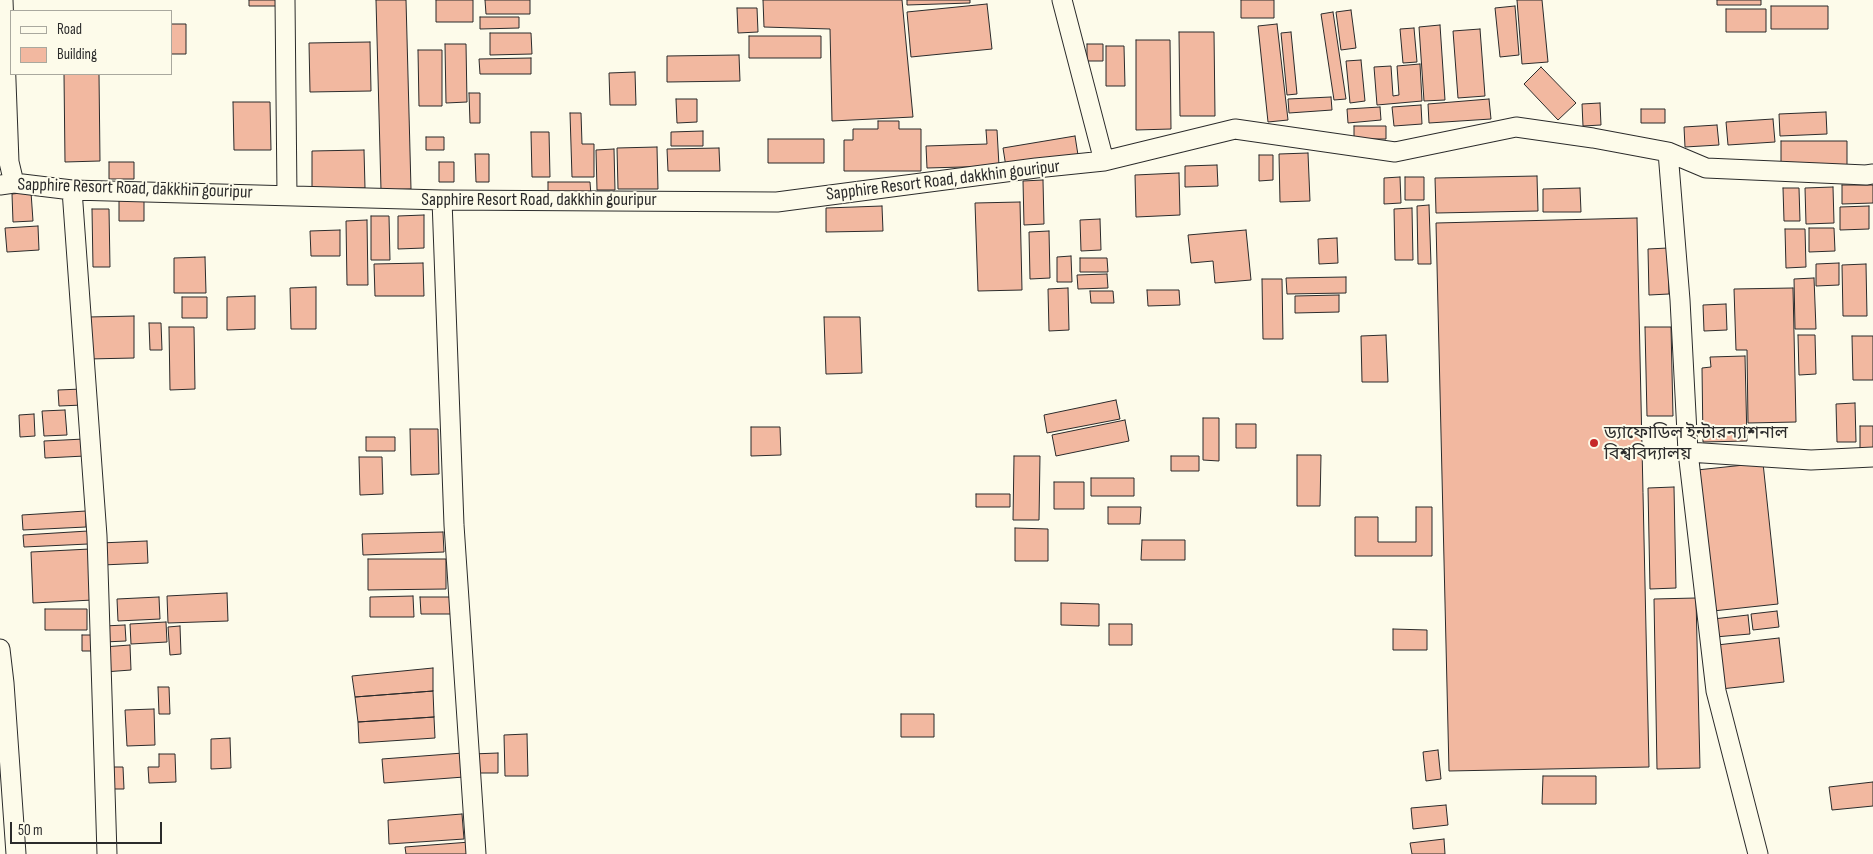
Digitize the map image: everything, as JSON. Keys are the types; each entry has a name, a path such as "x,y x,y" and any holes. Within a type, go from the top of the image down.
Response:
{"street":[{"path":"3,0 10,162 7,184"},
{"path":"285,0 286,195"},
{"path":"1062,0 1104,162"},
{"name":"Sapphire Resort Road, dakkhin gouripur","path":"7,184 72,190 442,200 777,202 1036,168 1104,162 1235,129 1395,152 1516,127 1593,138 1668,152 1706,168 1873,174"},
{"path":"1668,152 1680,300 1688,452 1716,691 1758,854"},
{"path":"72,190 96,536 108,854"},
{"path":"442,200 454,524 476,854"},
{"path":"1688,452 1811,460 1873,457"},
{"path":"0,649 5,692 16,854"}],"building":[{"path":"249,0 278,0 278,6 249,6"},
{"path":"376,0 406,0 411,189 381,190"},
{"path":"436,0 473,0 473,22 436,22"},
{"path":"485,0 530,0 530,14 486,14"},
{"path":"763,0 902,0 913,117 832,121 830,29 764,27"},
{"path":"907,0 970,0 970,3 907,5"},
{"path":"1241,0 1274,0 1274,18 1241,18"},
{"path":"1517,0 1542,0 1548,62 1522,64"},
{"path":"1717,0 1761,0 1761,5 1717,5"},
{"path":"987,4 992,49 911,57 907,12"},
{"path":"1515,6 1519,55 1500,57 1495,8"},
{"path":"1771,6 1828,6 1828,29 1771,29"},
{"path":"737,8 757,8 758,32 738,33"},
{"path":"1726,9 1766,9 1766,32 1726,32"},
{"path":"1351,10 1356,48 1341,50 1336,12"},
{"path":"1333,12 1346,99 1334,100 1321,14"},
{"path":"480,17 519,17 519,28 480,29"},
{"path":"172,24 186,24 186,54 172,54"},
{"path":"1277,24 1288,120 1268,122 1258,26"},
{"path":"1440,25 1445,100 1424,101 1419,27"},
{"path":"1414,28 1417,62 1403,63 1400,29"},
{"path":"1480,29 1485,96 1458,98 1453,31"},
{"path":"1179,32 1214,32 1215,116 1180,116"},
{"path":"1291,32 1297,94 1287,95 1281,33"},
{"path":"490,33 531,33 532,54 490,55"},
{"path":"749,36 821,36 821,58 749,58"},
{"path":"1136,40 1170,40 1171,129 1136,130"},
{"path":"370,42 371,91 310,92 309,43"},
{"path":"445,44 466,44 467,102 446,103"},
{"path":"1087,44 1103,44 1103,61 1087,61"},
{"path":"1106,46 1124,46 1125,86 1106,86"},
{"path":"418,50 442,50 442,106 419,106"},
{"path":"739,55 740,81 667,82 667,56"},
{"path":"531,58 531,74 480,74 479,59"},
{"path":"1361,60 1365,101 1350,103 1346,61"},
{"path":"1420,64 1422,101 1377,105 1374,67 1391,66 1393,96 1399,95 1397,66"},
{"path":"1541,67 1576,103 1558,120 1524,84"},
{"path":"635,72 636,105 610,105 609,73"},
{"path":"64,75 99,75 100,161 65,162"},
{"path":"469,93 480,93 480,123 470,123"},
{"path":"1331,97 1332,110 1289,113 1288,99"},
{"path":"676,99 697,99 697,122 677,123"},
{"path":"1489,99 1491,119 1429,123 1428,104"},
{"path":"233,102 270,102 271,150 234,150"},
{"path":"1600,103 1601,125 1583,126 1582,104"},
{"path":"1421,105 1422,124 1394,126 1392,107"},
{"path":"1380,107 1381,120 1348,123 1347,109"},
{"path":"1641,109 1665,109 1665,123 1641,123"},
{"path":"1826,112 1827,134 1780,136 1779,114"},
{"path":"570,113 581,113 582,144 594,144 594,177 572,177"},
{"path":"1773,119 1775,142 1728,145 1726,122"},
{"path":"878,121 899,121 899,129 921,129 921,171 844,171 844,140 853,140 853,129 878,129"},
{"path":"1717,125 1719,145 1685,147 1684,127"},
{"path":"1354,126 1386,126 1386,139 1354,139"},
{"path":"986,130 997,130 999,166 927,168 926,146 987,144"},
{"path":"703,131 703,146 671,146 671,132"},
{"path":"531,132 549,132 550,177 532,177"},
{"path":"1075,136 1078,155 1006,167 1003,148"},
{"path":"426,137 444,137 444,150 426,150"},
{"path":"768,139 824,139 824,163 768,163"},
{"path":"1781,141 1847,141 1847,169 1781,169"},
{"path":"657,147 658,189 618,189 617,148"},
{"path":"719,148 720,171 668,171 667,149"},
{"path":"614,149 615,190 597,190 596,150"},
{"path":"364,150 365,188 312,189 312,151"},
{"path":"1308,153 1310,201 1280,202 1279,154"},
{"path":"475,154 489,154 489,182 476,182"},
{"path":"1259,155 1273,155 1273,180 1259,181"},
{"path":"109,162 134,162 134,179 109,179"},
{"path":"439,162 454,162 454,182 439,182"},
{"path":"1217,165 1218,186 1185,187 1185,166"},
{"path":"1179,173 1180,215 1136,217 1135,175"},
{"path":"1537,176 1538,211 1436,213 1435,178"},
{"path":"1400,177 1401,203 1384,204 1384,178"},
{"path":"1405,177 1424,177 1424,200 1405,200"},
{"path":"1043,180 1044,224 1024,225 1023,181"},
{"path":"548,182 590,182 591,196 548,197"},
{"path":"1842,185 1873,185 1873,203 1842,204"},
{"path":"1833,187 1834,223 1806,224 1805,188"},
{"path":"1580,188 1581,212 1543,212 1543,189"},
{"path":"1783,188 1799,188 1800,221 1784,221"},
{"path":"31,192 33,221 13,222 12,194"},
{"path":"119,195 144,195 144,221 119,221"},
{"path":"1020,202 1022,290 978,291 975,203"},
{"path":"1429,205 1431,264 1418,264 1417,206"},
{"path":"882,206 883,231 826,232 826,208"},
{"path":"1869,206 1869,229 1840,230 1840,207"},
{"path":"1412,208 1413,260 1395,260 1394,209"},
{"path":"92,209 109,209 110,267 93,267"},
{"path":"424,215 424,248 398,249 398,216"},
{"path":"371,216 389,216 390,260 371,260"},
{"path":"1637,218 1649,767 1449,771 1436,223"},
{"path":"1100,219 1101,250 1081,251 1080,220"},
{"path":"367,220 368,285 347,285 346,221"},
{"path":"38,226 39,250 7,252 5,228"},
{"path":"1809,228 1834,228 1835,251 1809,252"},
{"path":"1785,229 1805,229 1806,267 1786,268"},
{"path":"340,230 340,256 311,256 310,231"},
{"path":"1246,230 1251,280 1215,283 1213,261 1191,263 1188,235"},
{"path":"1049,231 1050,278 1030,279 1029,232"},
{"path":"1337,238 1338,263 1319,264 1318,239"},
{"path":"1668,248 1669,294 1649,295 1648,249"},
{"path":"1071,256 1072,282 1057,282 1057,257"},
{"path":"205,257 206,293 174,293 174,258"},
{"path":"1080,258 1107,258 1108,272 1080,272"},
{"path":"423,263 424,296 375,296 374,264"},
{"path":"1839,263 1839,285 1816,286 1816,264"},
{"path":"1866,264 1867,316 1843,316 1842,265"},
{"path":"1107,274 1108,288 1078,289 1077,275"},
{"path":"1346,277 1346,293 1287,294 1286,278"},
{"path":"1814,278 1816,329 1795,329 1794,279"},
{"path":"1262,279 1282,279 1283,339 1263,339"},
{"path":"316,287 316,329 291,329 290,288"},
{"path":"1068,288 1069,330 1049,331 1048,289"},
{"path":"1793,288 1796,422 1748,423 1747,350 1736,350 1734,289"},
{"path":"1147,290 1179,290 1180,305 1148,306"},
{"path":"1090,291 1113,291 1114,303 1091,303"},
{"path":"1339,295 1339,312 1295,313 1295,296"},
{"path":"255,296 255,329 227,330 227,297"},
{"path":"182,297 207,297 207,318 182,318"},
{"path":"1726,304 1727,330 1704,331 1703,305"},
{"path":"134,316 134,358 88,359 88,317"},
{"path":"824,317 860,317 862,373 826,374"},
{"path":"149,323 161,323 162,350 150,350"},
{"path":"169,327 194,327 195,389 170,390"},
{"path":"1645,327 1671,327 1673,416 1647,416"},
{"path":"1386,335 1388,382 1362,382 1361,336"},
{"path":"1798,335 1815,335 1816,374 1799,375"},
{"path":"1852,336 1873,336 1873,380 1853,380"},
{"path":"1745,356 1747,441 1703,442 1702,368 1711,367 1710,357"},
{"path":"82,389 83,405 59,406 58,390"},
{"path":"1116,400 1120,419 1047,433 1044,415"},
{"path":"1855,403 1856,442 1837,442 1836,404"},
{"path":"65,410 67,435 44,436 42,411"},
{"path":"34,414 35,436 20,437 19,415"},
{"path":"1203,418 1219,418 1219,461 1203,460"},
{"path":"1125,420 1129,441 1056,456 1052,435"},
{"path":"1236,424 1256,424 1256,448 1236,448"},
{"path":"1860,426 1873,426 1873,449 1860,449"},
{"path":"751,427 780,427 781,455 751,456"},
{"path":"410,429 438,429 439,474 411,475"},
{"path":"366,437 395,437 395,451 366,451"},
{"path":"84,439 85,456 45,458 44,441"},
{"path":"1297,455 1321,455 1320,506 1297,506"},
{"path":"1014,456 1040,456 1039,520 1013,520"},
{"path":"1171,456 1199,456 1199,471 1171,471"},
{"path":"359,457 382,457 383,494 360,495"},
{"path":"1763,463 1778,604 1713,611 1697,470"},
{"path":"1091,478 1134,478 1134,496 1091,496"},
{"path":"1054,482 1084,482 1084,509 1054,509"},
{"path":"1674,487 1676,588 1650,589 1648,488"},
{"path":"976,494 1010,494 1010,507 976,507"},
{"path":"1108,507 1141,507 1140,524 1108,524"},
{"path":"1416,507 1432,507 1432,556 1355,556 1355,517 1378,517 1378,542 1416,542"},
{"path":"86,511 86,527 23,530 22,515"},
{"path":"1015,528 1048,529 1048,561 1015,561"},
{"path":"88,531 88,544 24,547 23,535"},
{"path":"443,532 444,552 363,555 362,534"},
{"path":"1142,540 1185,540 1185,560 1141,560"},
{"path":"147,541 148,563 102,565 100,543"},
{"path":"90,549 93,600 33,603 31,552"},
{"path":"368,559 446,559 446,589 368,590"},
{"path":"227,593 228,621 168,623 167,596"},
{"path":"413,596 414,617 370,617 370,597"},
{"path":"159,597 160,619 118,621 117,599"},
{"path":"420,597 451,597 451,614 421,614"},
{"path":"1696,598 1700,768 1657,769 1654,599"},
{"path":"1061,603 1099,604 1099,626 1061,625"},
{"path":"45,609 87,609 87,630 45,630"},
{"path":"1777,611 1779,627 1753,630 1751,614"},
{"path":"1748,615 1750,634 1715,637 1713,619"},
{"path":"166,622 167,642 131,644 130,624"},
{"path":"1109,624 1132,624 1132,645 1109,645"},
{"path":"125,625 126,641 104,642 104,626"},
{"path":"180,626 181,654 170,655 168,627"},
{"path":"1393,629 1427,630 1427,650 1393,650"},
{"path":"82,635 98,635 98,651 82,651"},
{"path":"1779,638 1784,682 1721,689 1717,645"},
{"path":"130,645 131,670 104,672 103,647"},
{"path":"433,668 433,691 355,697 352,676"},
{"path":"158,687 169,687 170,714 159,714"},
{"path":"433,691 434,717 358,722 355,697"},
{"path":"154,709 155,745 127,746 125,710"},
{"path":"901,714 934,714 934,737 901,737"},
{"path":"434,717 435,738 359,743 358,722"},
{"path":"527,734 528,776 505,776 504,735"},
{"path":"230,738 231,768 211,769 211,739"},
{"path":"1438,750 1441,779 1426,781 1423,752"},
{"path":"463,753 464,777 384,783 382,759"},
{"path":"498,753 498,773 472,773 472,754"},
{"path":"159,754 175,754 176,782 149,783 148,767 159,767"},
{"path":"108,767 123,767 124,789 109,789"},
{"path":"1543,776 1596,776 1596,804 1542,804"},
{"path":"1873,782 1873,806 1832,810 1829,787"},
{"path":"1446,805 1448,825 1413,829 1411,808"},
{"path":"462,814 464,839 389,844 388,820"},
{"path":"1444,839 1445,854 1412,854 1410,843"},
{"path":"470,842 471,854 406,854 405,847"}],"place":[{"name":"ড্যাফোডিল ইন্টারন্যাশনাল বিশ্ববিদ্যালয়","path":"1594,443"}]}
